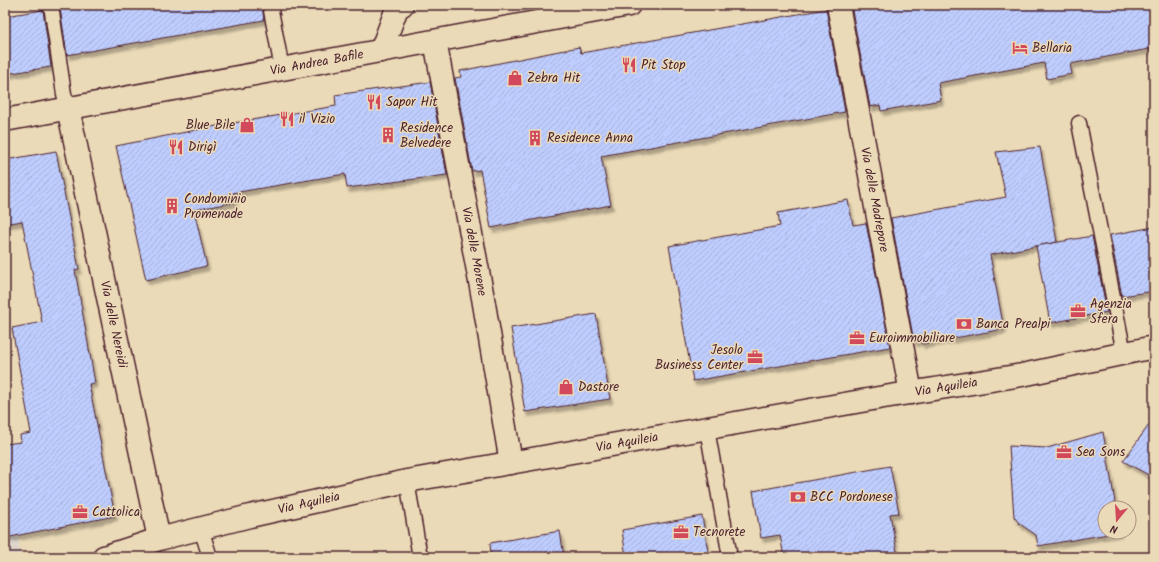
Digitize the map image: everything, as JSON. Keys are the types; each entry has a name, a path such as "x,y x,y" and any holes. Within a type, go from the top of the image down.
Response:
{"street":[{"name":"Via Andrea Bafile","path":"5,120 629,5"},
{"name":"Via delle Madrepore","path":"838,5 911,393"},
{"path":"381,51 398,6"},
{"name":"Via delle Morene","path":"435,41 483,298 511,463"},
{"name":"Via delle Nereidi","path":"68,108 159,539"},
{"name":"Via Aquileia","path":"104,557 159,539 250,516 407,481 1022,374 1154,347"}],"lane":[{"path":"51,5 64,94 68,108"},
{"path":"270,5 282,69"},
{"path":"1079,123 1124,353"},
{"path":"708,429 730,557"},
{"path":"407,481 420,557"},
{"path":"201,529 210,557"}],"shaded area":[{"path":"5,444 21,557 5,557"}],"building":[{"path":"77,5 262,5 264,20 67,55 60,8"},
{"path":"880,5 1154,5 1154,48 1070,64 1072,74 1047,79 1044,63 938,83 941,100 881,111 880,105 870,107 852,10"},
{"path":"826,9 845,112 601,156 611,205 491,228 480,170 472,171 455,78 461,77 460,71 579,47 581,53"},
{"path":"43,10 51,67 5,74 5,16"},
{"path":"430,82 447,175 347,188 345,174 233,193 235,202 194,210 207,266 146,280 116,146 221,125 336,106 335,95"},
{"path":"1040,147 1057,242 990,255 1004,329 922,344 921,341 914,342 891,218 1006,197 996,152"},
{"path":"56,151 79,269 75,270 95,383 89,384 115,516 5,538 5,444 21,442 20,435 31,433 12,328 42,322 22,221 5,224 5,160"},
{"path":"848,200 853,225 866,223 890,347 693,381 669,246 780,226 778,213"},
{"path":"1154,227 1154,291 1122,296 1110,235"},
{"path":"1092,236 1107,312 1050,323 1036,246"},
{"path":"596,314 610,399 525,412 511,328"},
{"path":"1154,418 1154,478 1123,461"},
{"path":"1103,432 1115,500 1097,500 1097,536 1038,546 1036,535 1020,524 1014,517 1009,446 1047,448"},
{"path":"890,466 899,513 890,514 898,557 784,557 780,535 761,538 753,491"},
{"path":"702,516 709,557 626,557 622,530"},
{"path":"560,531 564,557 491,557 490,543"}],"place":[{"name":"Bellaria","path":"1020,48"},
{"name":"Pit Stop","path":"629,65"},
{"name":"Zebra Hit","path":"515,78"},
{"name":"Sapor Hit","path":"374,102"},
{"name":"il Vizio","path":"287,119"},
{"name":"Blue Bile","path":"247,125"},
{"name":"Residence Belvedere","path":"388,135"},
{"name":"Residence Anna","path":"535,138"},
{"name":"Dirigì","path":"176,147"},
{"name":"Condominio Promenade","path":"172,206"},
{"name":"Agenzia Sfera","path":"1078,311"},
{"name":"Banca Prealpi","path":"964,324"},
{"name":"Euroimmobiliare","path":"857,338"},
{"name":"Jesolo Business Center","path":"755,357"},
{"name":"Dastore","path":"566,387"},
{"name":"Sea Sons","path":"1064,452"},
{"name":"BCC Pordonese","path":"798,497"},
{"name":"Cattolica","path":"80,512"},
{"name":"Tecnorete","path":"681,532"}]}
